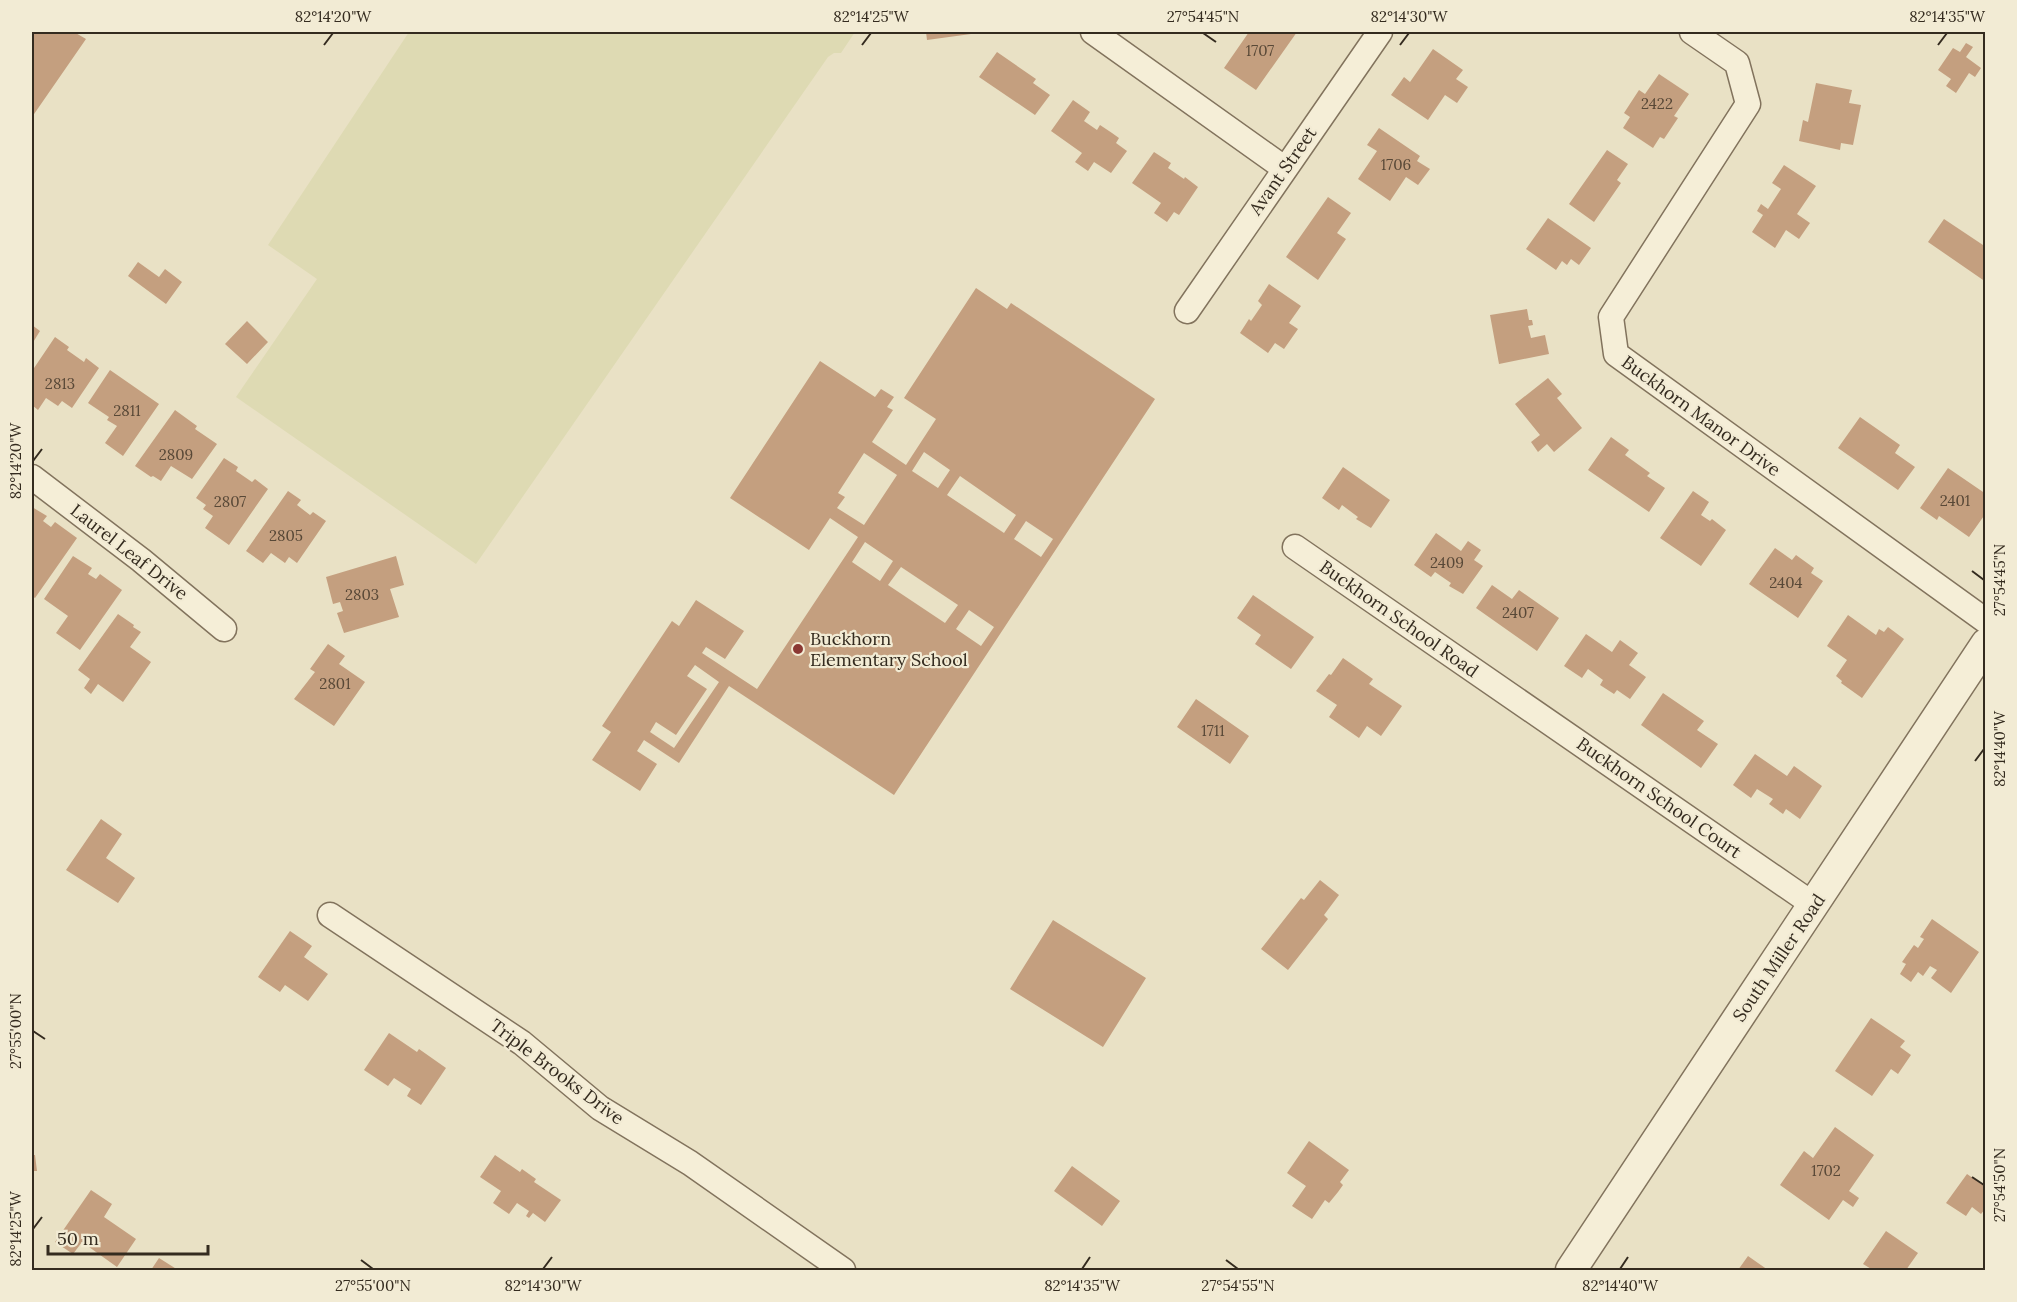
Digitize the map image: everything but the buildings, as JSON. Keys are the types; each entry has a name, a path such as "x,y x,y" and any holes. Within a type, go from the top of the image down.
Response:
{"street":[{"path":"1093,32 1284,168"},
{"name":"Avant Street","path":"1187,311 1380,32"},
{"name":"Buckhorn Manor Drive","path":"1692,32 1737,63 1748,104 1611,317 1616,354 1986,621"},
{"name":"Laurel Leaf Drive","path":"32,477 141,560 224,629"},
{"name":"Buckhorn School Road","path":"1294,547 1504,691"},
{"name":"South Miller Road","path":"1571,1270 1986,644"},
{"name":"Buckhorn School Court","path":"1504,691 1814,905"},
{"name":"Triple Brooks Drive","path":"330,915 522,1043 600,1108 690,1163 843,1270"}],"shaded area":[{"path":"409,32 855,32 841,53 834,53 828,57 476,564 236,397 317,279 268,245"}],"place":[{"name":"Buckhorn Elementary School","path":"798,649"}]}
